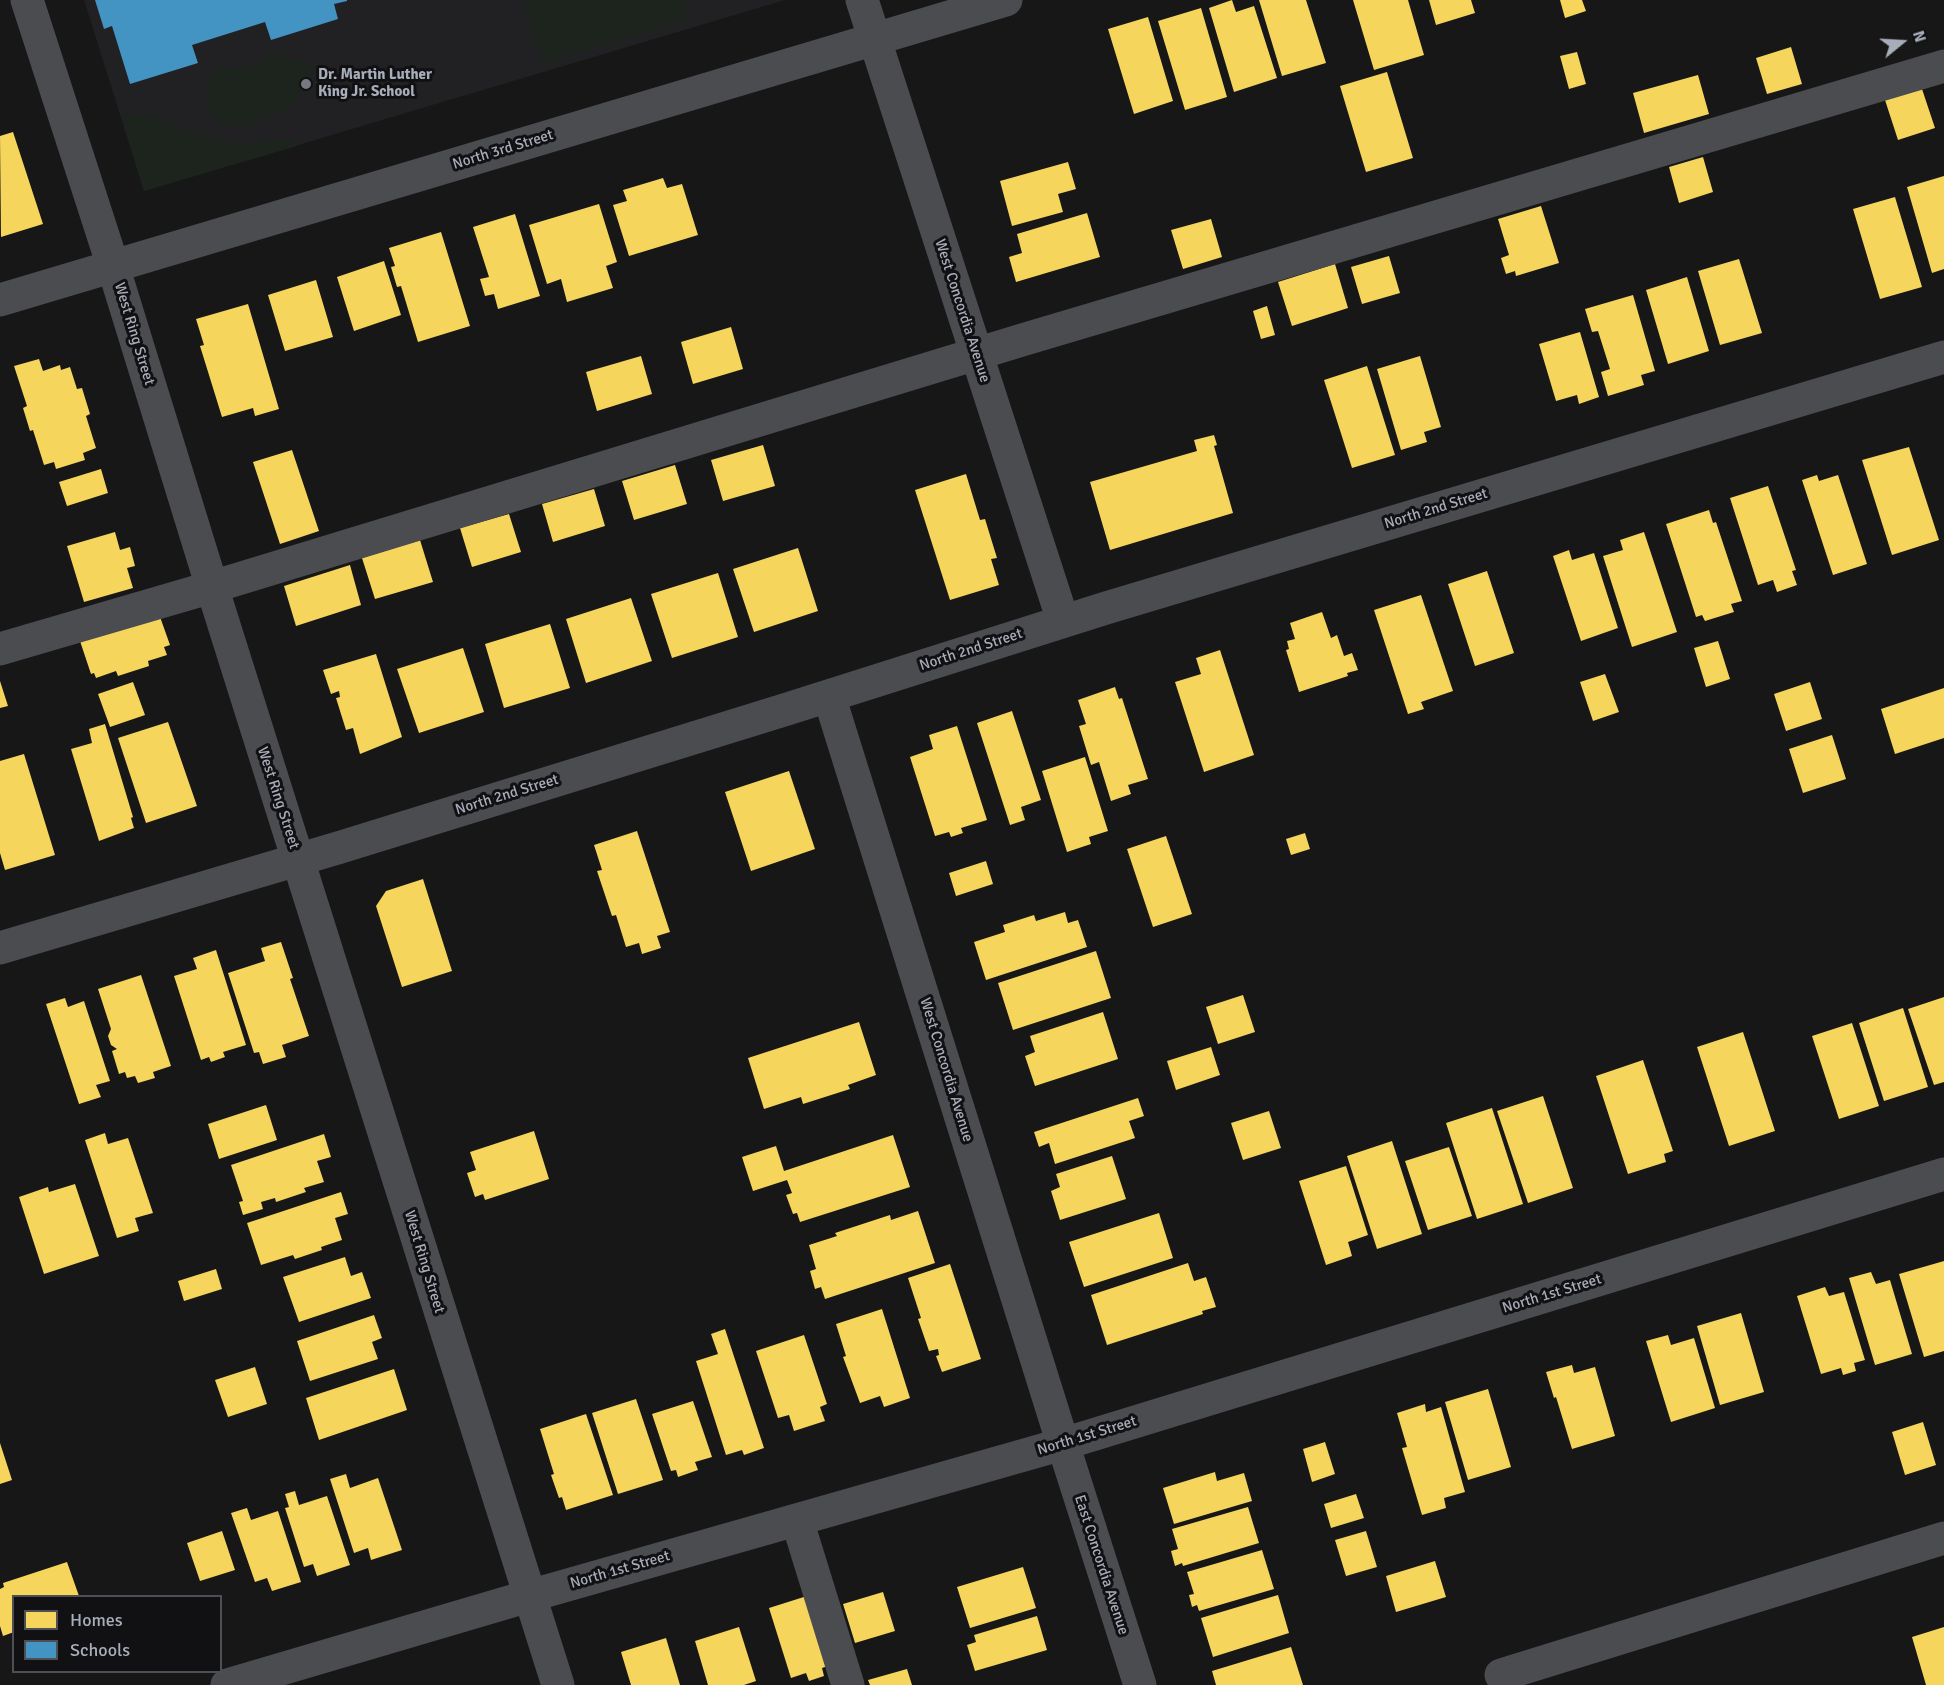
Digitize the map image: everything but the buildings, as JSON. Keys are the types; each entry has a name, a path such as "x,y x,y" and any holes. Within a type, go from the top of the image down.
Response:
{"street":[{"name":"West Ring Street","path":"27,0 113,266 558,1685"},
{"name":"West Concordia Avenue","path":"862,0 1063,621"},
{"name":"North 3rd Street","path":"0,300 1006,0"},
{"path":"0,649 212,587 976,353 1944,66"},
{"name":"North 2nd Street","path":"0,948 298,860 829,696 1063,621 1944,357"},
{"name":"West Concordia Avenue","path":"829,696 1063,1444"},
{"name":"North 1st Street","path":"227,1685 529,1596 1063,1444 1944,1174"},
{"name":"East Concordia Avenue","path":"1063,1444 1140,1685"},
{"path":"797,1520 848,1685"},
{"path":"1501,1675 1944,1538"}],"shaded area":[{"name":"Dr. Martin Luther King Jr. School","path":"84,0 785,0 144,191"},
{"path":"523,0 682,0 688,19 543,63"},
{"path":"275,54 308,62 314,67 314,73 306,82 297,102 260,121 241,127 221,125 213,117 207,105 209,74 220,67 239,69"},
{"path":"151,115 184,130 214,139 245,144 292,138 297,146 144,191 121,116"}],"place":[{"name":"Dr. Martin Luther King Jr. School","path":"306,84"}]}
